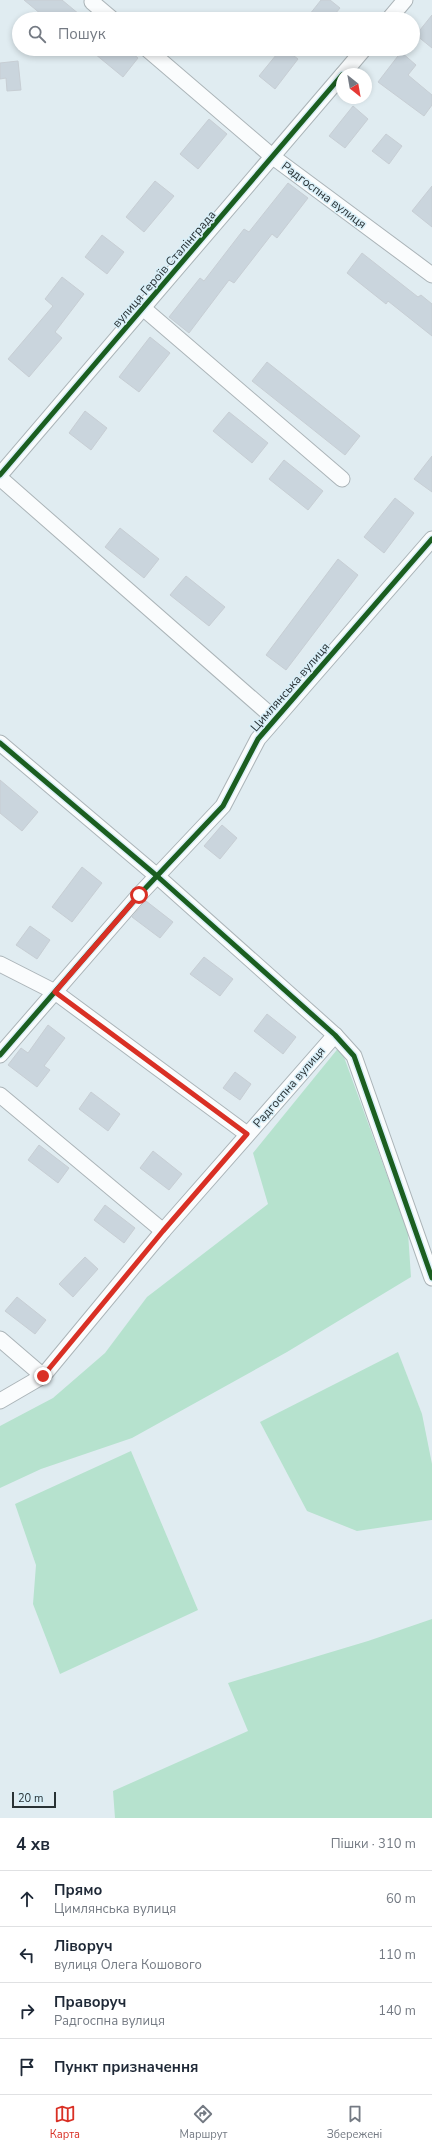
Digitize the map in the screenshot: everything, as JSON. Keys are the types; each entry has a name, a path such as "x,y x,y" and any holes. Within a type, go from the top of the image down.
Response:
{"street":[{"path":"395,12 405,0"},
{"path":"92,1 104,12"},
{"name":"Радгоспна вулиця","path":"155,56 273,157 432,275"},
{"name":"вулиця Героїв Сталінграда","path":"348,68 358,56"},
{"name":"вулиця Героїв Сталінграда","path":"0,477 336,82"},
{"path":"143,308 342,479"},
{"path":"0,477 275,719"},
{"name":"Цимлянська вулиця","path":"0,1055 157,876 223,806 258,739 432,539"},
{"path":"0,743 157,876 334,1035 354,1056 432,1278"},
{"path":"0,964 55,992 247,1134"},
{"name":"Радгоспна вулиця","path":"0,1401 43,1376 163,1231 334,1035"},
{"path":"0,1095 163,1231"},
{"path":"0,1339 43,1376"}],"green space":[{"path":"340,1046 408,1233 411,1277 287,1352 132,1438 41,1469 0,1488 0,1426 53,1398 105,1353 147,1297 268,1204 253,1153"},
{"path":"398,1352 422,1414 432,1464 432,1520 357,1531 307,1511 260,1422"},
{"path":"131,1451 198,1610 60,1674 33,1604 36,1565 15,1504"},
{"path":"432,1619 432,1818 115,1818 113,1791 248,1731 228,1683 368,1641"}],"building":[{"path":"24,0 62,0 77,12 39,12"},
{"path":"321,0 330,0 340,8 337,12 312,12"},
{"path":"432,15 432,48 420,38 420,30"},
{"path":"98,56 136,56 138,58 123,77"},
{"path":"275,56 294,56 298,59 275,89 259,76"},
{"path":"398,56 406,56 416,65 408,75 432,95 432,105 424,116 378,82"},
{"path":"18,61 21,90 7,91 6,78 0,79 0,63"},
{"path":"353,106 368,119 345,148 329,136"},
{"path":"209,119 227,134 198,169 180,154"},
{"path":"386,134 402,146 389,164 372,151"},
{"path":"155,181 174,196 144,232 126,217"},
{"path":"288,183 308,198 277,238 272,234 234,283 229,280 189,333 169,317 200,278 204,281 244,229 249,232"},
{"path":"432,186 432,227 412,211"},
{"path":"102,235 124,252 107,274 85,257"},
{"path":"362,253 418,297 421,295 432,304 432,336 388,301 386,304 347,273"},
{"path":"62,277 84,294 55,332 62,338 29,377 8,359 53,306 45,299"},
{"path":"150,337 170,353 139,392 119,377"},
{"path":"267,362 360,436 345,455 252,381"},
{"path":"85,411 107,428 91,450 69,433"},
{"path":"229,412 268,443 252,463 213,431"},
{"path":"432,456 432,492 414,479"},
{"path":"284,460 323,491 308,510 269,479"},
{"path":"395,498 414,513 384,553 364,537"},
{"path":"120,528 159,559 144,578 105,547"},
{"path":"338,559 358,575 286,670 266,655"},
{"path":"186,576 225,607 209,626 170,595"},
{"path":"0,780 38,812 22,831 0,813"},
{"path":"222,825 237,838 220,859 204,846"},
{"path":"82,867 102,883 72,922 52,907"},
{"path":"146,901 173,922 160,938 132,917"},
{"path":"30,926 50,940 37,959 16,945"},
{"path":"204,957 233,979 220,996 190,974"},
{"path":"267,1014 296,1037 283,1054 254,1031"},
{"path":"48,1025 65,1038 44,1066 50,1070 37,1087 8,1065 21,1048 28,1053"},
{"path":"235,1072 251,1084 240,1100 223,1088"},
{"path":"91,1092 120,1114 108,1131 79,1109"},
{"path":"39,1145 69,1168 58,1183 28,1160"},
{"path":"153,1151 182,1174 169,1190 140,1168"},
{"path":"105,1205 135,1228 124,1243 94,1220"},
{"path":"85,1257 98,1269 73,1297 59,1284"},
{"path":"17,1297 46,1320 35,1334 5,1311"}],"cycle path":[{"path":"0,475 336,82"},
{"path":"0,1055 139,895 223,806 258,739 432,539"},
{"path":"0,743 157,876 335,1035 354,1056 432,1278"}],"route":[{"path":"43,1376 163,1231 247,1134 55,992 139,895"}]}
